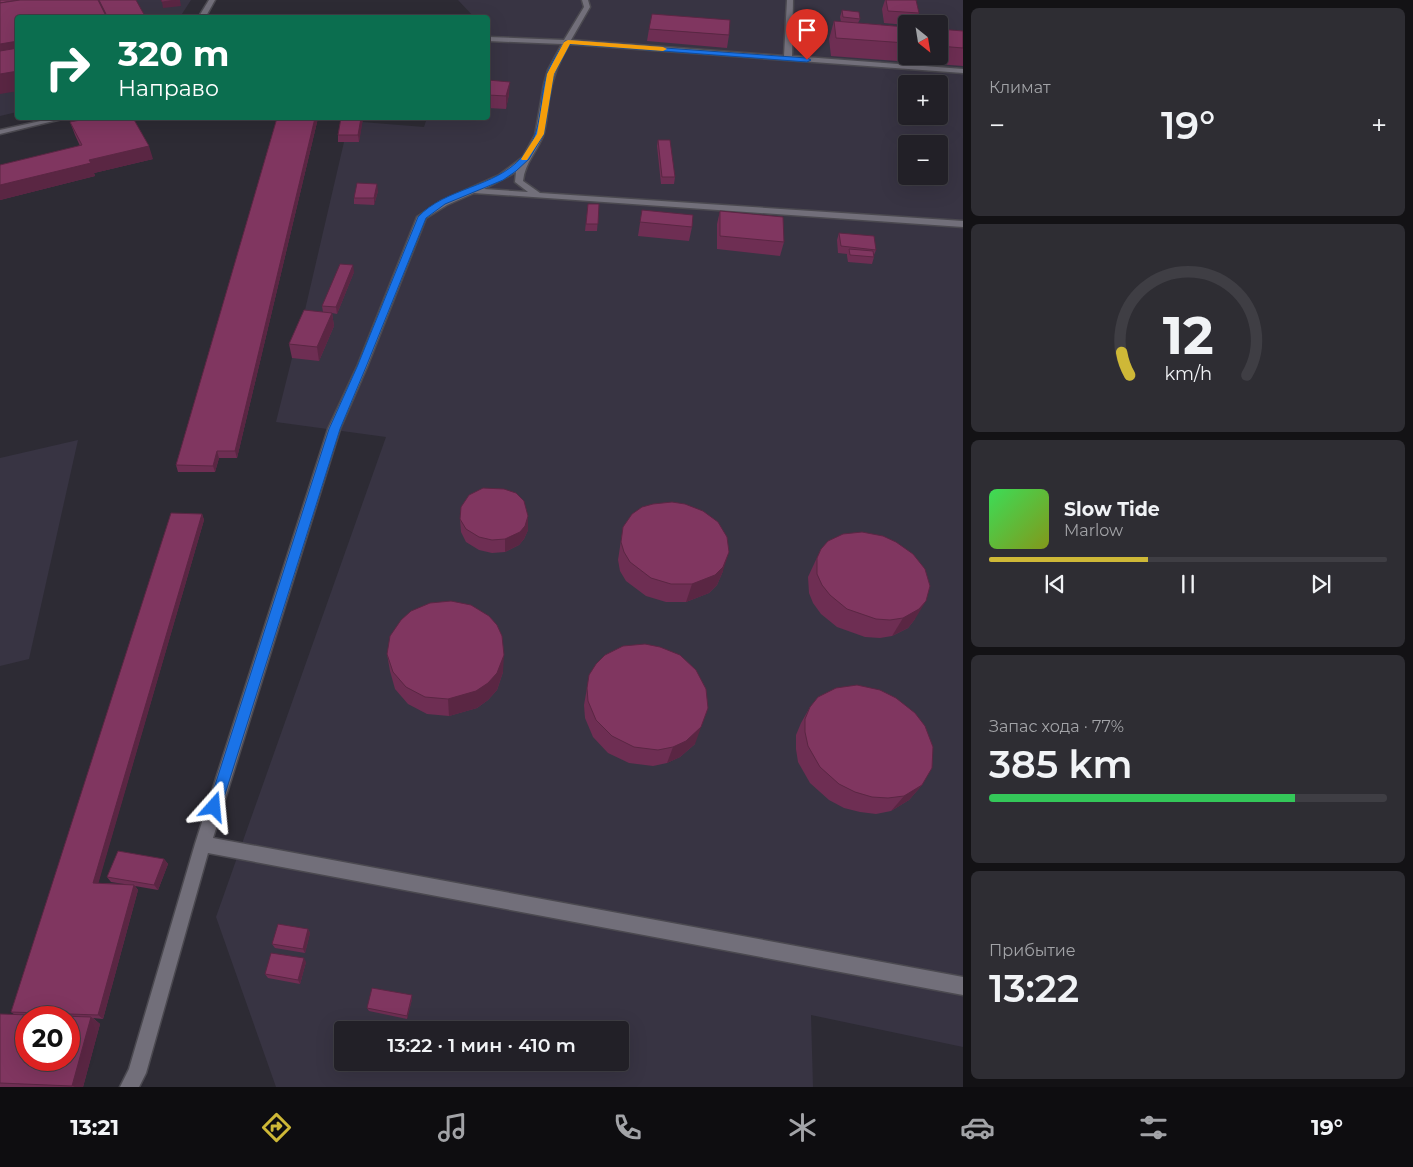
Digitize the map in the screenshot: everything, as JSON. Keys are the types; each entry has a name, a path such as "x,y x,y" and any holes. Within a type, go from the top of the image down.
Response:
{"street":[{"path":"203,15 212,0"},
{"path":"544,196 532,192 519,182 520,172 526,157 540,134 551,74 586,7 585,0"},
{"path":"788,59 790,0"},
{"path":"490,39 568,42 963,71"},
{"path":"0,132 53,120"},
{"path":"129,1087 137,1073 202,844 334,429 362,367 422,217 442,203 500,178 514,169 526,157"},
{"path":"473,191 963,224"},
{"path":"202,844 963,986"}],"shaded area":[{"path":"0,0 191,0 181,15 15,15 15,112 0,116"},
{"path":"458,0 963,0 963,1047 811,1015 813,1087 276,1087 216,917 386,437 276,422 292,358 307,324 302,323 344,142 359,142 362,122 424,127 426,120 490,120 490,15 472,15"},
{"path":"78,440 29,659 0,666 0,458"}],"building":[{"path":"0,0 20,0 0,3"},
{"path":"20,0 98,0 106,15 15,15 15,42 0,44 0,3"},
{"path":"99,0 136,0 144,15 106,15"},
{"path":"886,0 916,0 919,13 888,11"},
{"path":"842,10 859,12 860,19 843,17"},
{"path":"652,14 730,20 729,35 649,29"},
{"path":"834,21 898,26 898,42 836,38"},
{"path":"948,30 963,31 963,48 948,47"},
{"path":"15,48 15,72 0,74 0,51"},
{"path":"490,80 510,82 506,96 490,95"},
{"path":"80,120 134,120 149,146 89,160 91,163 0,185 0,165 82,145 70,122"},
{"path":"276,120 315,120 235,451 217,451 213,466 176,465"},
{"path":"341,120 361,120 358,135 338,135"},
{"path":"658,140 670,140 675,177 662,177"},
{"path":"357,183 377,184 374,198 354,198"},
{"path":"588,204 599,204 598,224 586,224"},
{"path":"642,210 693,215 692,227 640,222"},
{"path":"720,211 783,217 784,242 720,236"},
{"path":"839,233 874,236 876,250 841,246"},
{"path":"849,249 873,251 874,257 850,255"},
{"path":"340,264 353,265 336,307 322,306"},
{"path":"304,310 332,313 317,347 289,344"},
{"path":"483,488 504,489 516,493 524,501 528,516 525,526 520,532 505,539 492,540 479,537 466,529 460,519 461,507 469,495"},
{"path":"672,502 685,504 703,511 718,522 727,537 729,552 723,567 715,575 692,584 671,584 651,578 630,562 624,552 621,542 623,527 632,514 642,507"},
{"path":"171,513 202,514 93,883 134,885 98,1015 80,1014 80,1006 15,1006 15,1012 11,1012"},
{"path":"862,532 883,536 896,542 913,554 925,569 930,586 926,601 919,609 903,618 890,620 876,619 847,609 830,595 822,585 817,574 817,558 821,549 828,541 843,534"},
{"path":"451,601 471,605 489,616 497,625 502,636 504,655 497,673 488,683 476,691 448,699 425,697 406,687 393,672 387,654 390,636 401,620 411,611 430,603"},
{"path":"645,644 660,647 680,655 696,670 706,689 708,708 701,727 686,741 673,747 658,750 634,747 612,736 596,720 588,701 589,675 605,655 623,646"},
{"path":"857,685 880,690 896,698 915,713 925,726 933,747 932,768 922,785 904,796 872,797 855,792 839,784 820,767 808,746 805,719 810,707 818,697 836,688"},
{"path":"118,851 164,859 154,885 107,877"},
{"path":"278,924 308,929 303,949 272,944"},
{"path":"271,953 304,958 298,980 265,974"},
{"path":"372,988 412,995 407,1016 367,1008"},
{"path":"0,1014 15,1014 15,1071 76,1071 72,1086 0,1083"},
{"path":"80,1017 91,1017 80,1057"}],"slow traffic":[{"path":"525,159 536,144 540,134 551,74 555,63 568,42 663,49"}],"route":[{"path":"214,807 334,429 362,367 422,217 442,203 500,178 514,169 526,157 536,144 540,134 551,74 555,63 568,42 807,60"}]}
